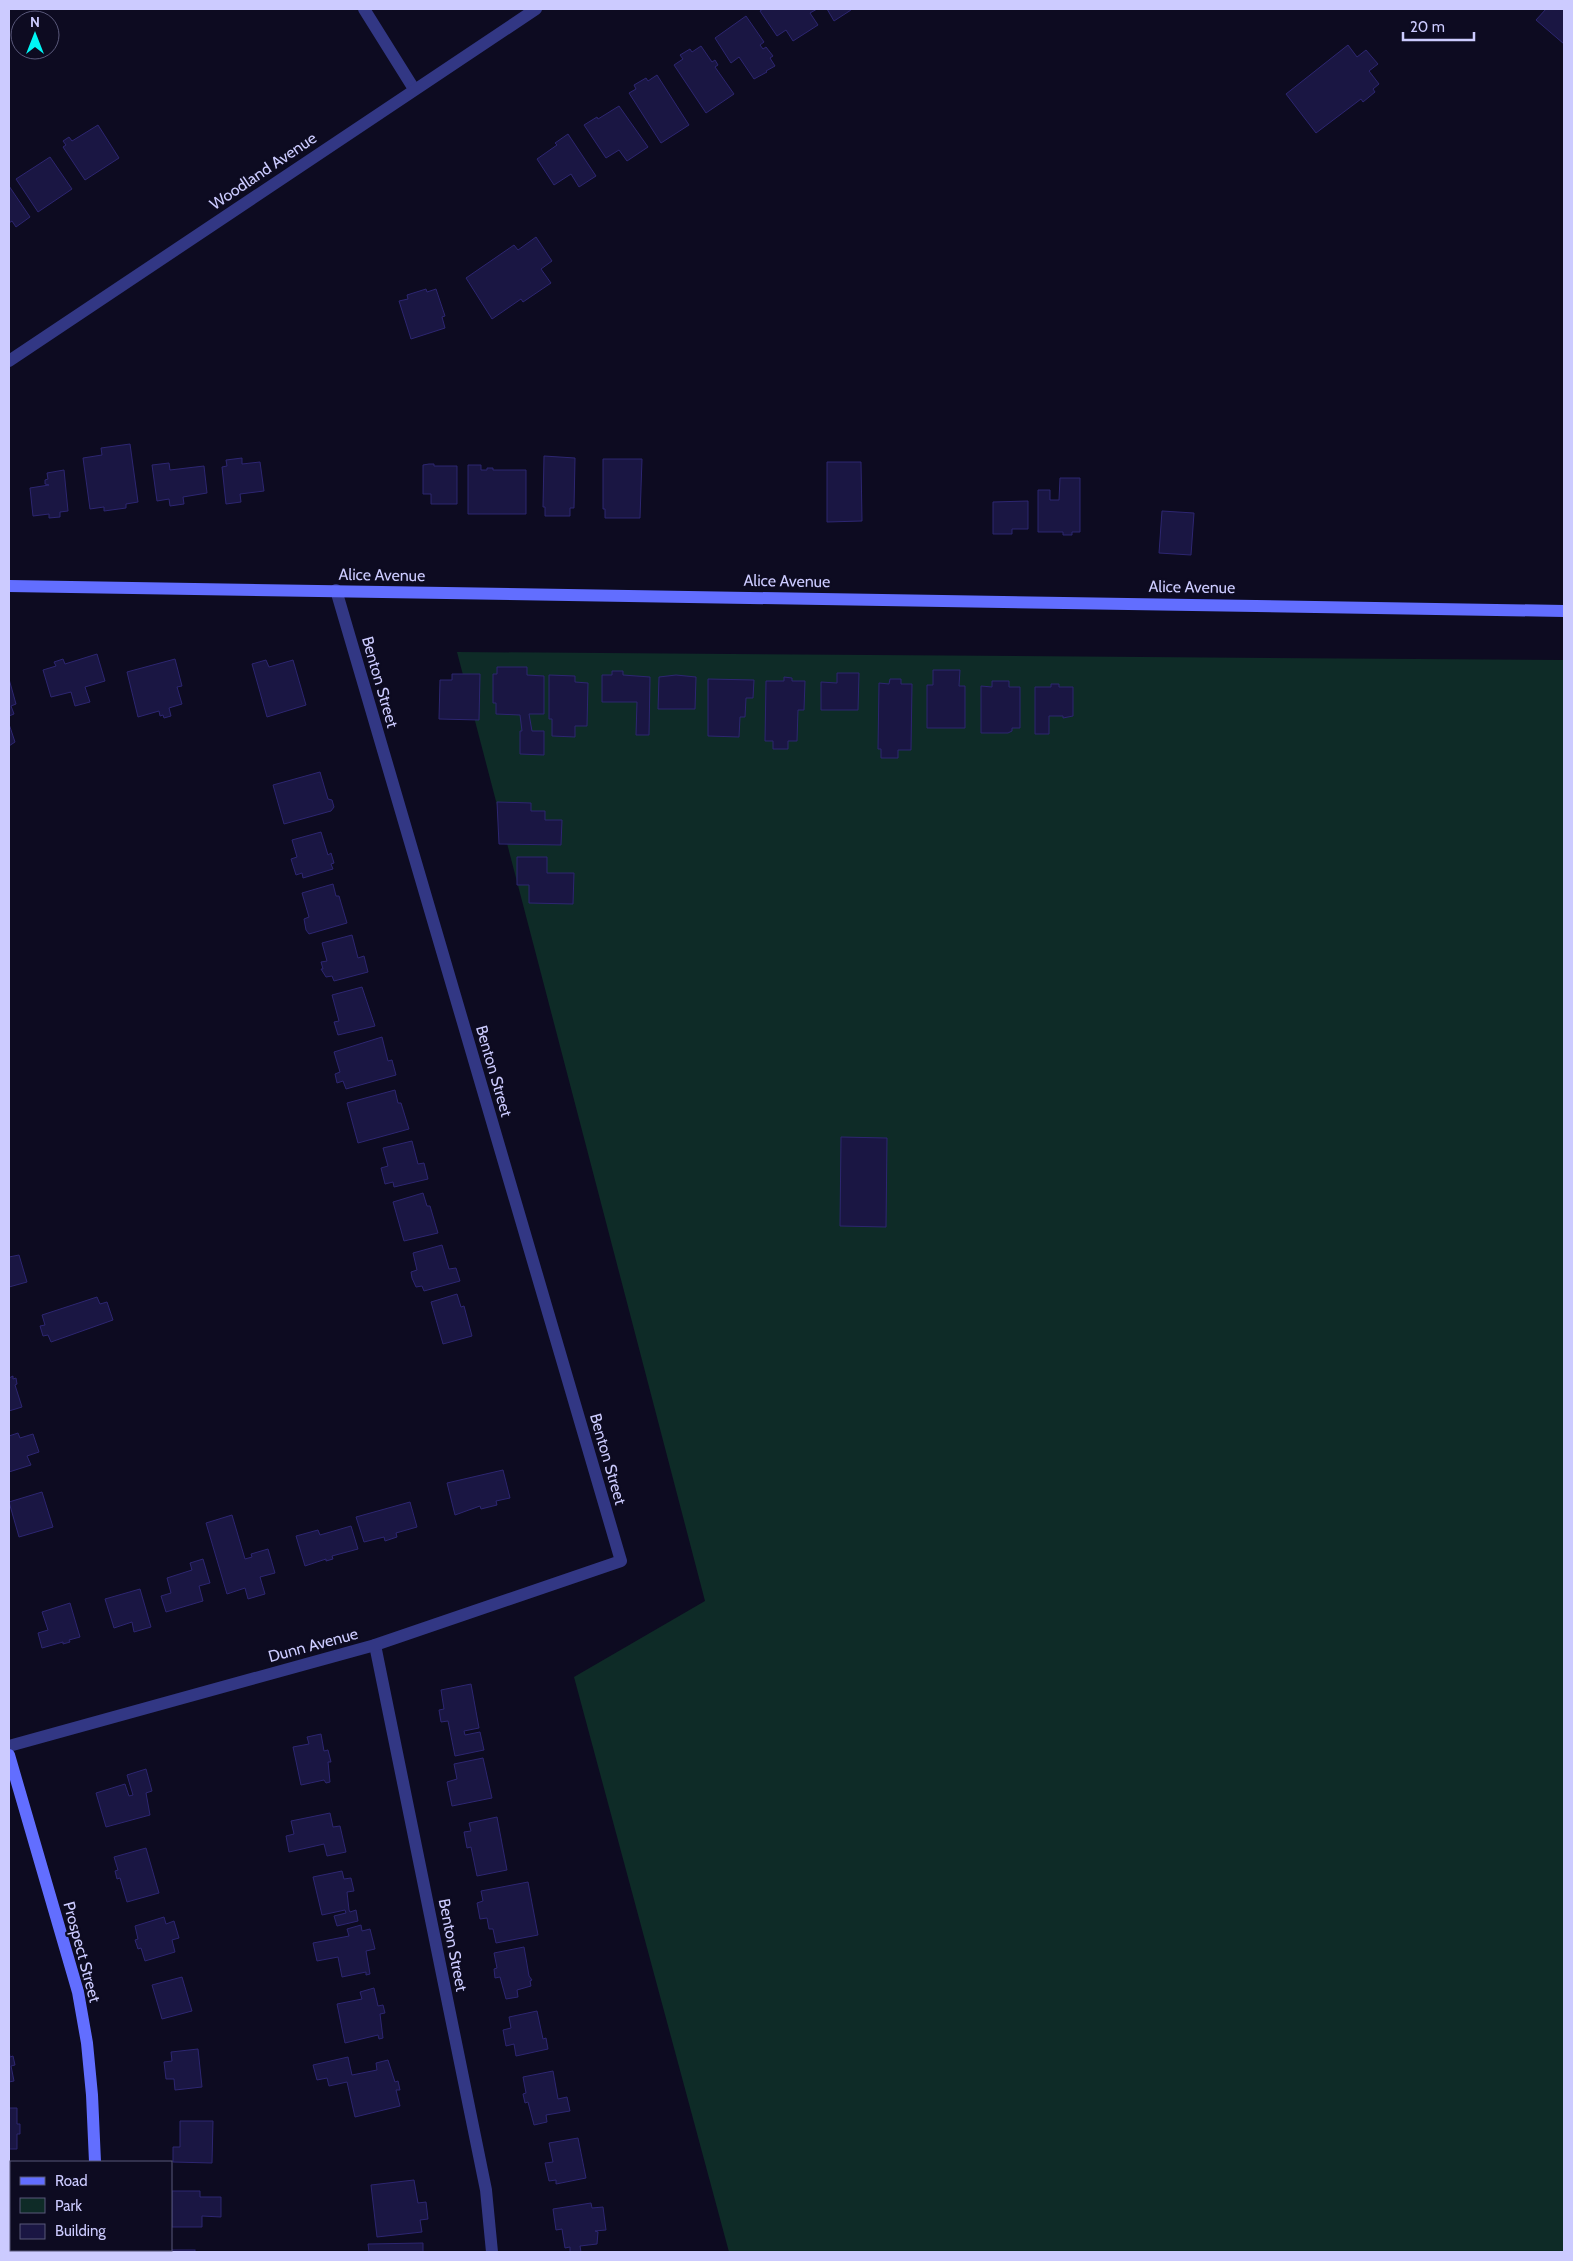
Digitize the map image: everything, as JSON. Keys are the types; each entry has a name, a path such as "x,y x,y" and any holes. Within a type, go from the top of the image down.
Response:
{"street":[{"path":"364,9 414,89"},
{"name":"Woodland Avenue","path":"9,361 536,9"},
{"name":"Alice Avenue","path":"9,586 1564,611"},
{"name":"Benton Street","path":"336,590 621,1561"},
{"name":"Dunn Avenue","path":"9,1746 375,1645 621,1561"},
{"name":"Benton Street","path":"375,1645 486,2190 492,2252"},
{"name":"Prospect Street","path":"9,1755 78,1992 87,2043 95,2161"}],"green space":[{"path":"457,652 1564,660 1564,2252 729,2252 574,1677 705,1601"}],"building":[{"path":"763,9 817,9 810,13 818,25 793,41 786,30 777,36 760,11"},
{"path":"827,9 850,9 851,10 834,21"},
{"path":"1546,9 1564,9 1564,44 1536,20"},
{"path":"746,16 764,42 760,45 763,49 766,47 773,56 770,58 775,66 754,79 739,57 731,63 715,38"},
{"path":"1348,45 1357,57 1366,50 1378,64 1369,71 1379,84 1373,89 1375,92 1363,102 1361,99 1316,133 1286,94"},
{"path":"701,46 712,62 715,60 718,65 715,67 734,94 706,113 674,65 683,59 680,55 690,49 692,52"},
{"path":"657,75 689,125 661,143 629,93 636,89 634,85 646,78 648,81"},
{"path":"619,106 648,147 627,161 619,150 606,158 584,125"},
{"path":"98,125 119,158 85,180 63,147 66,145 63,141 69,137 72,141"},
{"path":"568,134 596,176 579,187 571,174 554,185 537,159 557,145 555,143"},
{"path":"50,157 72,189 38,212 16,179"},
{"path":"9,186 30,217 16,227 12,221 9,223"},
{"path":"536,237 552,261 541,269 551,283 523,302 521,299 492,319 466,278 514,245 518,250"},
{"path":"426,289 427,292 436,289 445,316 442,317 445,328 411,339 399,301 408,299 407,295"},
{"path":"130,444 138,502 126,504 126,508 104,511 104,507 90,509 83,458 102,455 101,448"},
{"path":"544,456 575,458 574,508 570,508 570,516 545,516 545,507 543,507"},
{"path":"242,458 242,464 260,462 264,491 240,494 241,502 226,504 222,467 227,466 226,460"},
{"path":"603,459 642,459 640,518 605,518 605,509 603,509"},
{"path":"827,462 861,462 862,521 827,522"},
{"path":"169,463 170,470 204,466 207,493 183,497 184,504 170,506 169,499 157,501 152,465"},
{"path":"434,464 434,466 457,466 457,504 431,504 431,494 423,494 423,465"},
{"path":"468,465 481,465 481,470 493,468 493,470 526,470 526,514 468,514"},
{"path":"64,470 68,511 60,512 60,517 49,518 49,514 33,516 30,488 49,485 45,484 45,480 48,479 47,473"},
{"path":"1060,478 1080,478 1080,532 1072,532 1072,535 1063,535 1063,532 1038,532 1038,490 1050,490 1050,500 1059,500"},
{"path":"1028,501 1028,529 1012,529 1012,534 993,534 993,502"},
{"path":"1162,511 1194,513 1191,555 1159,553"},
{"path":"97,654 105,681 85,687 90,702 75,706 71,692 51,697 43,670 56,666 54,662 63,659 65,664"},
{"path":"175,659 182,686 177,687 182,704 169,708 171,716 164,718 163,715 160,716 159,711 138,717 127,672"},
{"path":"266,660 269,667 293,660 306,705 267,717 252,664"},
{"path":"497,667 527,667 527,675 544,676 544,714 529,714 532,731 544,731 544,755 520,754 520,731 522,731 520,715 496,714 496,703 493,703 493,674 497,674"},
{"path":"933,670 960,670 959,686 965,686 965,728 927,728 927,685 933,685"},
{"path":"612,671 623,671 623,675 650,677 649,735 636,735 637,702 602,702 602,675 612,675"},
{"path":"837,673 859,673 858,710 821,710 821,682 837,683"},
{"path":"452,674 480,674 479,720 439,719 440,680 452,680"},
{"path":"549,675 575,676 575,682 588,683 587,726 575,726 575,737 552,736 552,719 549,719"},
{"path":"676,675 696,677 695,709 658,709 659,677"},
{"path":"784,677 792,678 792,681 805,681 804,710 798,710 797,741 788,741 788,749 773,749 773,741 765,741 766,681 784,681"},
{"path":"9,679 16,704 11,706 14,714 9,716"},
{"path":"708,679 754,680 753,698 746,698 745,717 740,717 739,737 708,736"},
{"path":"890,679 901,679 901,684 912,684 911,750 898,750 898,758 881,758 881,749 878,749 879,683 889,684"},
{"path":"992,681 1009,681 1009,687 1020,687 1020,728 1012,728 1012,731 1008,733 981,733 981,686 992,687"},
{"path":"1051,684 1059,684 1059,687 1073,687 1073,716 1063,718 1063,716 1049,716 1049,734 1035,734 1035,687 1051,687"},
{"path":"9,724 15,742 9,746"},
{"path":"320,772 328,799 332,800 334,807 331,811 284,824 273,785"},
{"path":"497,802 531,803 531,811 545,811 545,820 562,820 561,845 499,844"},
{"path":"321,832 328,855 331,853 334,863 331,864 333,869 303,878 302,873 296,875 291,859 297,857 292,840"},
{"path":"517,857 547,857 547,873 574,873 573,904 529,903 529,885 517,885"},
{"path":"333,884 336,896 339,896 347,923 309,934 306,930 304,919 309,917 302,893"},
{"path":"352,935 358,958 364,956 368,972 334,981 332,976 326,977 321,969 323,969 321,962 327,961 322,943"},
{"path":"362,987 375,1026 338,1035 334,1022 339,1021 332,995"},
{"path":"382,1037 388,1061 392,1060 396,1075 346,1089 343,1081 337,1083 335,1074 340,1072 334,1052"},
{"path":"395,1090 398,1103 401,1103 409,1129 358,1143 347,1103"},
{"path":"841,1137 887,1138 886,1227 840,1226"},
{"path":"412,1141 418,1164 424,1163 428,1179 394,1187 393,1182 385,1184 381,1168 388,1166 383,1148"},
{"path":"423,1193 427,1206 430,1206 438,1233 404,1241 393,1202"},
{"path":"442,1245 449,1269 456,1268 460,1281 424,1291 422,1286 416,1287 411,1272 417,1270 413,1253"},
{"path":"19,1255 27,1282 9,1287 9,1257"},
{"path":"457,1294 461,1307 464,1306 472,1336 443,1344 431,1302"},
{"path":"97,1297 100,1304 107,1302 113,1320 51,1342 48,1335 43,1336 40,1326 45,1325 42,1315"},
{"path":"13,1376 13,1379 16,1378 17,1384 15,1385 22,1407 9,1411 9,1378"},
{"path":"18,1433 20,1438 33,1434 39,1452 27,1456 31,1465 9,1472 9,1436"},
{"path":"503,1470 510,1498 496,1501 497,1505 481,1509 480,1506 455,1515 447,1483"},
{"path":"42,1492 53,1527 19,1537 9,1502"},
{"path":"410,1502 417,1527 396,1533 397,1537 385,1541 384,1537 364,1542 356,1517"},
{"path":"232,1515 245,1559 252,1557 251,1554 268,1549 275,1573 260,1577 265,1594 248,1599 245,1588 227,1594 206,1523"},
{"path":"351,1526 358,1549 332,1556 333,1559 326,1561 326,1559 305,1566 296,1536 318,1530 320,1535"},
{"path":"203,1559 210,1583 199,1586 203,1601 166,1612 161,1596 171,1593 167,1578 192,1570 190,1563"},
{"path":"140,1589 151,1627 134,1632 132,1622 114,1628 105,1599"},
{"path":"70,1603 80,1637 69,1640 70,1642 42,1648 38,1633 48,1630 42,1612"},
{"path":"471,1684 479,1728 464,1731 465,1735 480,1732 484,1750 455,1756 448,1721 441,1722 439,1710 444,1709 441,1690"},
{"path":"321,1734 324,1751 328,1750 331,1762 328,1762 330,1782 326,1783 324,1780 301,1785 293,1747 309,1744 307,1737"},
{"path":"483,1758 492,1798 452,1806 447,1782 457,1779 454,1764"},
{"path":"146,1769 152,1791 146,1793 150,1815 106,1827 96,1793 125,1784 129,1796 133,1795 127,1775"},
{"path":"330,1813 333,1827 340,1826 346,1852 327,1856 324,1844 289,1852 286,1836 294,1834 291,1821"},
{"path":"497,1817 507,1870 477,1876 471,1847 467,1848 464,1832 471,1831 469,1823"},
{"path":"146,1848 159,1893 127,1902 120,1878 117,1879 115,1871 118,1870 114,1857"},
{"path":"342,1871 344,1879 351,1878 354,1891 347,1892 349,1910 350,1912 356,1910 358,1921 337,1926 334,1916 346,1913 345,1910 322,1915 313,1877"},
{"path":"528,1882 538,1935 496,1943 493,1929 489,1929 487,1918 480,1919 477,1903 483,1901 481,1891"},
{"path":"164,1917 166,1924 174,1921 179,1938 172,1940 175,1952 145,1961 141,1948 138,1949 135,1940 138,1939 135,1926"},
{"path":"361,1925 362,1931 370,1929 375,1949 366,1951 370,1974 366,1975 366,1972 342,1977 338,1957 317,1961 313,1943 349,1936 347,1929"},
{"path":"524,1947 529,1976 532,1980 530,1981 531,1986 517,1990 518,1997 506,1999 500,1977 495,1978 494,1969 497,1968 494,1953"},
{"path":"182,1977 192,2011 162,2019 152,1985"},
{"path":"374,1988 378,2006 383,2005 385,2013 380,2014 383,2038 379,2039 378,2035 345,2043 337,2004 362,1999 360,1992"},
{"path":"537,2011 543,2039 546,2038 548,2049 516,2056 514,2044 506,2046 503,2030 511,2028 509,2017"},
{"path":"198,2049 202,2087 175,2090 174,2079 166,2079 164,2062 172,2061 171,2052"},
{"path":"9,2050 10,2057 13,2056 15,2065 11,2066 14,2081 9,2082"},
{"path":"348,2057 352,2075 377,2070 376,2063 388,2060 395,2082 398,2081 400,2090 396,2090 400,2106 355,2117 347,2082 329,2086 327,2078 317,2080 313,2065"},
{"path":"553,2071 558,2099 567,2097 570,2111 546,2115 547,2122 534,2125 528,2102 525,2103 523,2094 526,2093 523,2077"},
{"path":"9,2108 17,2108 17,2124 20,2124 20,2134 17,2134 17,2149 9,2149"},
{"path":"180,2121 213,2121 212,2163 173,2162 173,2147 180,2147"},
{"path":"578,2138 586,2178 556,2184 556,2180 549,2181 545,2163 553,2162 549,2143"},
{"path":"9,2172 10,2172 10,2212"},
{"path":"414,2180 418,2203 426,2202 428,2219 420,2220 422,2232 377,2237 371,2185"},
{"path":"172,2191 200,2191 200,2197 221,2197 221,2217 202,2216 202,2227 172,2227"},
{"path":"591,2203 592,2208 603,2207 606,2230 595,2231 598,2232 597,2244 580,2246 581,2252 570,2252 570,2247 565,2248 562,2229 556,2230 553,2209"},
{"path":"423,2243 423,2252 369,2252 368,2244"},
{"path":"172,2250 195,2250 195,2252 165,2252"}]}
